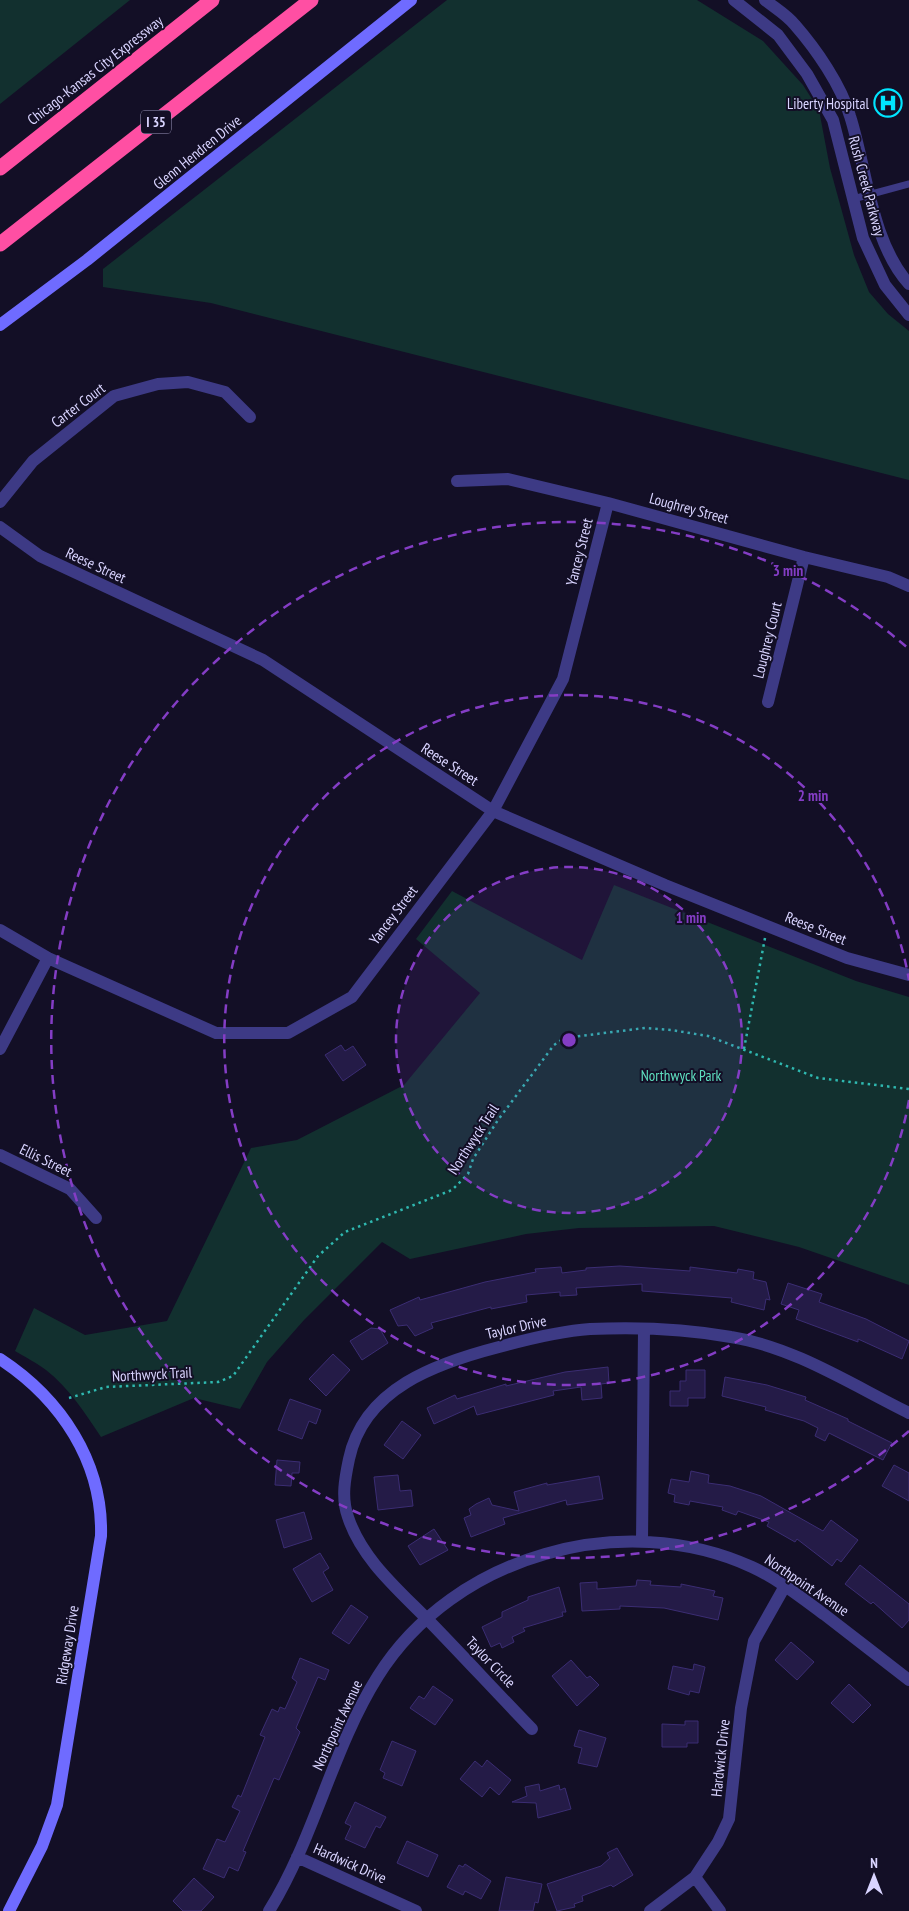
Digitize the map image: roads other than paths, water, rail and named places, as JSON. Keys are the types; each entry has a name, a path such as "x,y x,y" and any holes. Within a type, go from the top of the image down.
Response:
{"highway":[{"name":"Chicago-Kansas City Expressway","path":"0,168 212,0"},
{"name":"I 35","path":"0,244 311,0"}],"street":[{"name":"Glenn Hendren Drive","path":"0,325 95,254 411,0"},
{"name":"Rush Creek Parkway","path":"734,0 778,35 807,74 833,120 863,238 885,285 909,315"},
{"name":"Rush Creek Parkway","path":"765,0 794,23 827,68 850,114 880,234 903,278 909,284"},
{"name":"Carter Court","path":"0,502 33,461 114,396 158,384 188,382 225,392 250,417"},
{"name":"Loughrey Street","path":"458,481 508,479 608,503 888,578 909,586"},
{"name":"Yancey Street","path":"0,930 48,958 216,1033 288,1033 352,997 493,811 563,679 608,503"},
{"name":"Reese Street","path":"0,526 40,556 262,660 493,811 665,885 846,958 909,975"},
{"name":"Loughrey Court","path":"768,702 804,557"},
{"path":"0,1049 48,958"},
{"name":"Ellis Street","path":"0,1155 70,1189 96,1218"},
{"name":"Taylor Drive","path":"426,1618 376,1566 354,1532 347,1514 344,1481 353,1438 374,1410 386,1396 429,1369 460,1357 527,1340 588,1329 644,1330 732,1337 770,1346 805,1360 909,1414"},
{"path":"642,1541 644,1330"},
{"name":"Ridgeway Drive","path":"0,1359 40,1390 66,1423 88,1460 100,1497 101,1536 57,1805 42,1846 9,1911"},
{"name":"Northpoint Avenue","path":"269,1911 297,1857 361,1705 385,1667 426,1618 454,1596 491,1575 530,1559 574,1547 642,1541 677,1544 712,1552 753,1567 784,1586 909,1680"},
{"name":"Hardwick Drive","path":"650,1911 695,1877 718,1842 729,1819 741,1708 754,1641 784,1586"},
{"name":"Taylor Circle","path":"426,1618 532,1729"},
{"name":"Hardwick Drive","path":"297,1857 416,1911"},
{"path":"695,1877 720,1911"}],"lane":[{"path":"853,199 909,184"}],"place":[{"name":"Liberty Hospital","path":"888,103"}],"park label":[{"name":"Northwyck Park","path":"681,1075"}]}
